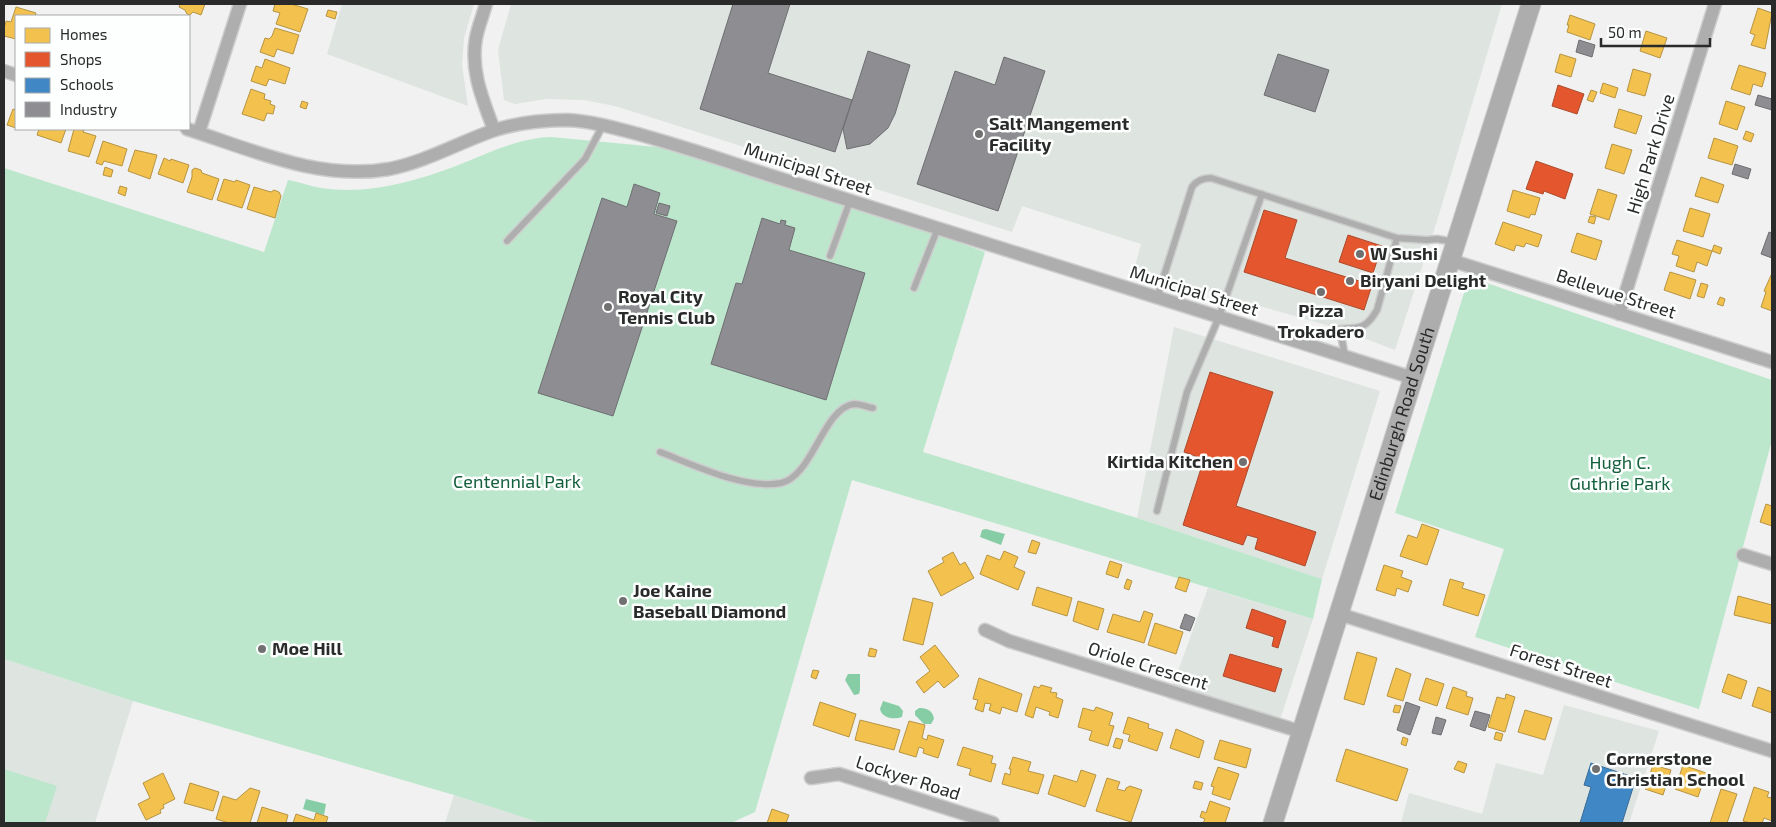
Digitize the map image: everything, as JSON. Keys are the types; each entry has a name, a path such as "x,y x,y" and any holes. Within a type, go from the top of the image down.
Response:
{"main road":[{"name":"Edinburgh Road South","path":"1273,823 1531,4"}],"street":[{"path":"193,131 240,4"},
{"path":"486,4 476,39 475,71 478,89 494,130"},
{"name":"High Park Drive","path":"1619,314 1715,4"},
{"name":"Municipal Street","path":"193,131 300,166 345,171 367,171 391,168 421,159 494,130 530,122 568,120 603,125 688,148 1412,378"},
{"name":"Bellevue Street","path":"1452,251 1619,314 1772,362"},
{"path":"1743,555 1772,564"},
{"name":"Forest Street","path":"1339,614 1772,751"},
{"name":"Oriole Crescent","path":"985,630 1009,641 1302,732"},
{"name":"Lockyer Road","path":"811,778 838,774 993,823"}],"lane":[{"path":"507,241 586,159 603,125"},
{"path":"1158,298 1192,187 1198,180 1211,178 1397,238 1437,239 1452,251"},
{"path":"1157,511 1187,392 1219,317 1262,194"},
{"path":"830,256 850,201"},
{"path":"914,288 938,228"},
{"path":"1345,357 1340,329 1360,328 1373,317 1377,310 1397,238"},
{"path":"660,452 744,483 782,483 802,468 825,430 839,412 854,404 873,408"}],"shaded area":[{"path":"342,4 474,4 464,38 462,65 468,106 327,54"},
{"path":"511,4 1502,4 1437,221 1395,350 1340,329 1134,270 1141,244 1022,206 1012,232 615,106 584,100 546,99 515,104 504,100 498,50"},
{"path":"1174,327 1380,391 1322,579 1137,518"},
{"path":"986,529 1005,534 1001,545 980,537 982,530"},
{"path":"1208,588 1313,619 1276,732 1168,699"},
{"path":"4,659 133,701 95,823 4,823"},
{"path":"848,674 860,674 859,694 854,695 845,680"},
{"path":"883,701 899,706 903,711 902,717 892,718 885,716 880,709"},
{"name":"Cornerstone Christian School","path":"1564,705 1659,731 1629,823 1401,823 1409,793 1482,814 1496,763 1543,775"},
{"path":"919,708 927,709 932,713 934,719 931,724 924,724 915,715 915,711"},
{"path":"454,795 541,823 445,823"},
{"path":"306,799 326,804 324,815 303,809"}],"green space":[{"name":"Centennial Park","path":"551,137 721,153 985,252 923,452 1137,518 1322,579 1313,619 852,480 755,812 731,823 541,823 454,795 133,701 4,659 4,168 264,252 288,180 321,188 339,190 390,186 440,172 514,143"},
{"name":"Hugh C. Guthrie Park","path":"1469,277 1772,380 1772,440 1699,709 1475,637 1504,549 1395,513"},
{"path":"4,769 57,786 45,823 4,823"}],"building: Homes":[{"path":"180,4 205,4 201,15 193,12 190,15 179,7"},
{"path":"275,4 291,4 308,9 300,32 276,24 280,13 273,11"},
{"path":"16,7 36,13 35,15 15,15 15,39 4,36 6,21 11,22"},
{"path":"1758,8 1772,13 1765,49 1751,45 1755,35 1750,33"},
{"path":"328,10 337,12 335,19 326,16"},
{"path":"1570,15 1595,24 1590,40 1567,32"},
{"path":"275,28 299,35 293,54 277,49 274,57 260,52 265,38 269,39 272,36"},
{"path":"1646,31 1667,38 1660,58 1640,51"},
{"path":"1560,54 1576,59 1571,77 1555,72"},
{"path":"265,59 290,68 285,84 269,79 266,86 251,81 256,66 262,68"},
{"path":"1739,65 1766,73 1762,87 1753,84 1750,95 1731,89"},
{"path":"1633,69 1651,74 1645,96 1627,91"},
{"path":"1603,83 1618,88 1615,98 1600,93"},
{"path":"251,89 265,94 264,99 271,101 270,104 275,106 273,114 267,113 264,121 242,114"},
{"path":"1591,90 1597,92 1593,102 1587,100"},
{"path":"302,101 308,103 306,109 300,107"},
{"path":"1726,101 1745,107 1737,130 1719,124"},
{"path":"13,109 15,110 15,128 7,125"},
{"path":"1619,109 1642,116 1636,134 1614,127"},
{"path":"39,130 66,130 61,143 37,135"},
{"path":"74,130 84,130 83,132 96,136 89,157 68,151"},
{"path":"1746,131 1754,134 1751,142 1743,139"},
{"path":"1714,138 1738,146 1732,165 1708,158"},
{"path":"103,141 127,149 122,166 104,161 102,165 96,163"},
{"path":"1612,144 1632,150 1624,174 1605,168"},
{"path":"135,150 157,155 150,179 128,171"},
{"path":"164,158 189,165 183,183 158,174"},
{"path":"105,167 113,170 111,177 103,175"},
{"path":"195,168 201,170 202,173 219,179 212,200 187,192 192,177 192,170"},
{"path":"1701,177 1724,185 1718,203 1695,196"},
{"path":"224,179 235,182 236,180 250,185 242,208 217,200"},
{"path":"120,186 127,188 125,196 118,193"},
{"path":"254,187 271,192 274,190 279,192 281,196 275,218 247,209"},
{"path":"1598,189 1617,195 1609,220 1590,214"},
{"path":"1513,190 1540,198 1535,215 1531,214 1529,218 1507,211"},
{"path":"1690,208 1710,214 1703,237 1683,231"},
{"path":"1590,216 1596,217 1594,224 1588,222"},
{"path":"1503,222 1542,235 1538,247 1526,243 1524,247 1516,245 1514,251 1495,244"},
{"path":"1577,233 1602,241 1596,260 1571,252"},
{"path":"1677,240 1712,251 1707,266 1697,262 1694,272 1676,266 1679,256 1672,254"},
{"path":"1714,245 1722,248 1720,254 1712,251"},
{"path":"1670,272 1696,280 1690,299 1664,290"},
{"path":"1772,273 1772,311 1761,307 1766,292 1764,291"},
{"path":"1701,283 1708,285 1704,298 1697,296"},
{"path":"1720,297 1725,299 1723,306 1717,304"},
{"path":"1766,504 1772,506 1772,526 1760,522"},
{"path":"1422,524 1439,530 1427,565 1400,556 1408,535 1417,538"},
{"path":"1032,540 1040,543 1036,554 1028,552"},
{"path":"1004,551 1018,557 1014,567 1025,572 1018,590 980,574 987,555 1000,560"},
{"path":"953,552 960,565 965,562 974,578 941,596 928,571 944,562 942,558"},
{"path":"1110,561 1122,565 1118,578 1106,574"},
{"path":"1384,565 1403,571 1401,577 1412,581 1408,592 1397,588 1395,596 1376,590"},
{"path":"1179,577 1190,580 1186,592 1175,588"},
{"path":"1127,579 1132,581 1129,590 1124,588"},
{"path":"1450,579 1464,583 1462,588 1485,595 1478,616 1443,605"},
{"path":"1037,587 1072,598 1067,616 1032,605"},
{"path":"1738,596 1772,605 1772,624 1734,615"},
{"path":"913,598 933,603 923,645 903,640"},
{"path":"1078,601 1104,609 1098,630 1073,621"},
{"path":"1144,611 1153,614 1144,643 1107,632 1113,614 1140,622"},
{"path":"1155,623 1183,632 1176,654 1148,645"},
{"path":"935,645 959,676 944,688 938,681 924,693 916,682 930,671 920,657"},
{"path":"870,648 877,650 875,657 868,656"},
{"path":"1357,652 1377,658 1364,705 1344,699"},
{"path":"1396,668 1411,674 1403,701 1387,696"},
{"path":"813,670 819,671 816,679 811,677"},
{"path":"1728,674 1747,681 1741,699 1722,692"},
{"path":"979,678 1022,694 1017,712 1002,707 1000,714 989,710 991,704 985,703 983,712 975,709 978,700 973,699"},
{"path":"1426,678 1444,684 1437,706 1419,700"},
{"path":"1041,685 1052,688 1050,692 1057,693 1056,697 1063,700 1058,718 1049,715 1050,712 1036,707 1033,718 1025,715 1034,686 1039,688"},
{"path":"1453,687 1467,692 1466,696 1473,698 1468,715 1446,708"},
{"path":"1758,687 1772,692 1772,713 1752,706"},
{"path":"1506,694 1515,697 1505,732 1488,727 1497,697 1505,699"},
{"path":"820,702 856,714 849,737 813,725"},
{"path":"1395,705 1401,706 1399,713 1393,712"},
{"path":"1096,707 1113,713 1109,725 1114,726 1108,746 1089,740 1092,731 1078,727 1083,708 1094,711"},
{"path":"1525,710 1552,718 1545,740 1518,732"},
{"path":"1128,717 1149,724 1148,728 1163,733 1157,751 1128,741 1130,735 1123,733"},
{"path":"860,720 900,730 894,750 855,740"},
{"path":"909,721 925,725 922,738 927,740 928,735 944,740 938,758 923,753 924,749 919,747 916,757 899,752"},
{"path":"1176,729 1204,741 1199,758 1170,748"},
{"path":"1496,732 1503,734 1501,741 1494,739"},
{"path":"1403,737 1408,739 1406,746 1401,744"},
{"path":"1116,738 1123,740 1120,749 1113,747"},
{"path":"1220,740 1251,749 1246,768 1214,759"},
{"path":"963,747 993,756 991,763 996,764 991,782 969,775 971,769 957,765"},
{"path":"1346,749 1408,769 1397,801 1336,781"},
{"path":"1013,757 1031,762 1028,771 1044,775 1038,794 1002,784 1005,773 1010,775 1011,769 1009,769"},
{"path":"1458,761 1467,764 1464,773 1454,769"},
{"path":"1653,765 1671,770 1663,795 1645,789"},
{"path":"1683,765 1706,773 1698,797 1675,789"},
{"path":"1218,767 1239,774 1230,800 1212,794 1214,787 1211,786"},
{"path":"1081,770 1096,775 1085,807 1048,794 1054,775 1077,782"},
{"path":"163,773 175,799 163,805 164,808 160,810 161,813 146,820 138,804 150,798 143,783"},
{"path":"1107,778 1120,782 1117,789 1125,791 1130,786 1142,790 1131,822 1096,811"},
{"path":"1195,781 1203,783 1201,790 1193,788"},
{"path":"190,783 219,792 213,811 184,803"},
{"path":"1754,787 1769,792 1767,797 1772,798 1772,821 1764,818 1762,823 1743,821"},
{"path":"250,788 260,791 250,823 229,823 216,819 223,796 236,800"},
{"path":"1721,789 1737,794 1727,823 1710,823"},
{"path":"1210,801 1230,808 1225,823 1203,823 1205,819 1200,817 1202,811 1206,813"},
{"path":"262,807 288,815 286,823 257,823"},
{"path":"772,809 789,815 786,823 767,823"},
{"path":"316,813 328,817 326,823 293,823 296,814 314,820"}],"building: Shops":[{"path":"1558,85 1584,94 1577,114 1552,106"},
{"path":"1536,161 1573,174 1565,199 1544,191 1543,194 1526,189"},
{"path":"1264,210 1297,220 1285,258 1372,285 1364,310 1244,272"},
{"name":"W Sushi","path":"1348,235 1382,246 1373,273 1339,262"},
{"path":"1210,372 1273,392 1236,506 1316,532 1305,566 1255,549 1258,538 1247,535 1243,545 1183,525 1204,459 1184,452"},
{"path":"1252,609 1286,621 1278,648 1272,646 1274,637 1246,628"},
{"path":"1230,654 1282,669 1275,692 1223,676"}],"building: Schools":[{"path":"1591,763 1636,778 1622,823 1580,823 1591,787 1584,785"}],"building: Industry":[{"path":"733,4 790,4 768,73 852,100 835,152 700,109"},
{"path":"1579,40 1595,45 1592,57 1576,52"},
{"path":"868,51 910,65 895,114 888,128 870,144 847,149 843,129"},
{"path":"1278,54 1329,70 1315,112 1264,95"},
{"name":"Salt Mangement Facility","path":"1004,57 1045,71 998,211 917,184 955,71 995,85"},
{"path":"1758,95 1772,99 1772,110 1755,105"},
{"path":"1735,164 1751,169 1748,179 1732,174"},
{"name":"Royal City Tennis Club","path":"634,184 660,193 654,214 677,221 613,416 538,393 602,198 627,207"},
{"path":"659,203 670,206 667,216 656,213"},
{"path":"762,218 780,224 781,220 786,221 785,225 795,228 789,250 865,273 826,400 711,364 736,283 742,284"},
{"path":"1769,232 1772,233 1772,258 1761,254"},
{"path":"1185,614 1195,618 1190,631 1180,628"},
{"path":"1406,702 1420,707 1410,735 1397,730"},
{"path":"1475,711 1490,715 1485,731 1470,726"},
{"path":"1436,717 1446,720 1441,735 1432,733"}],"place":[{"name":"Salt Mangement Facility","path":"979,134"},
{"name":"W Sushi","path":"1360,254"},
{"name":"Biryani Delight","path":"1350,281"},
{"name":"Pizza Trokadero","path":"1321,292"},
{"name":"Royal City Tennis Club","path":"608,307"},
{"name":"Kirtida Kitchen","path":"1243,462"},
{"name":"Joe Kaine Baseball Diamond","path":"623,601"},
{"name":"Moe Hill","path":"262,649"},
{"name":"Cornerstone Christian School","path":"1596,769"}]}
